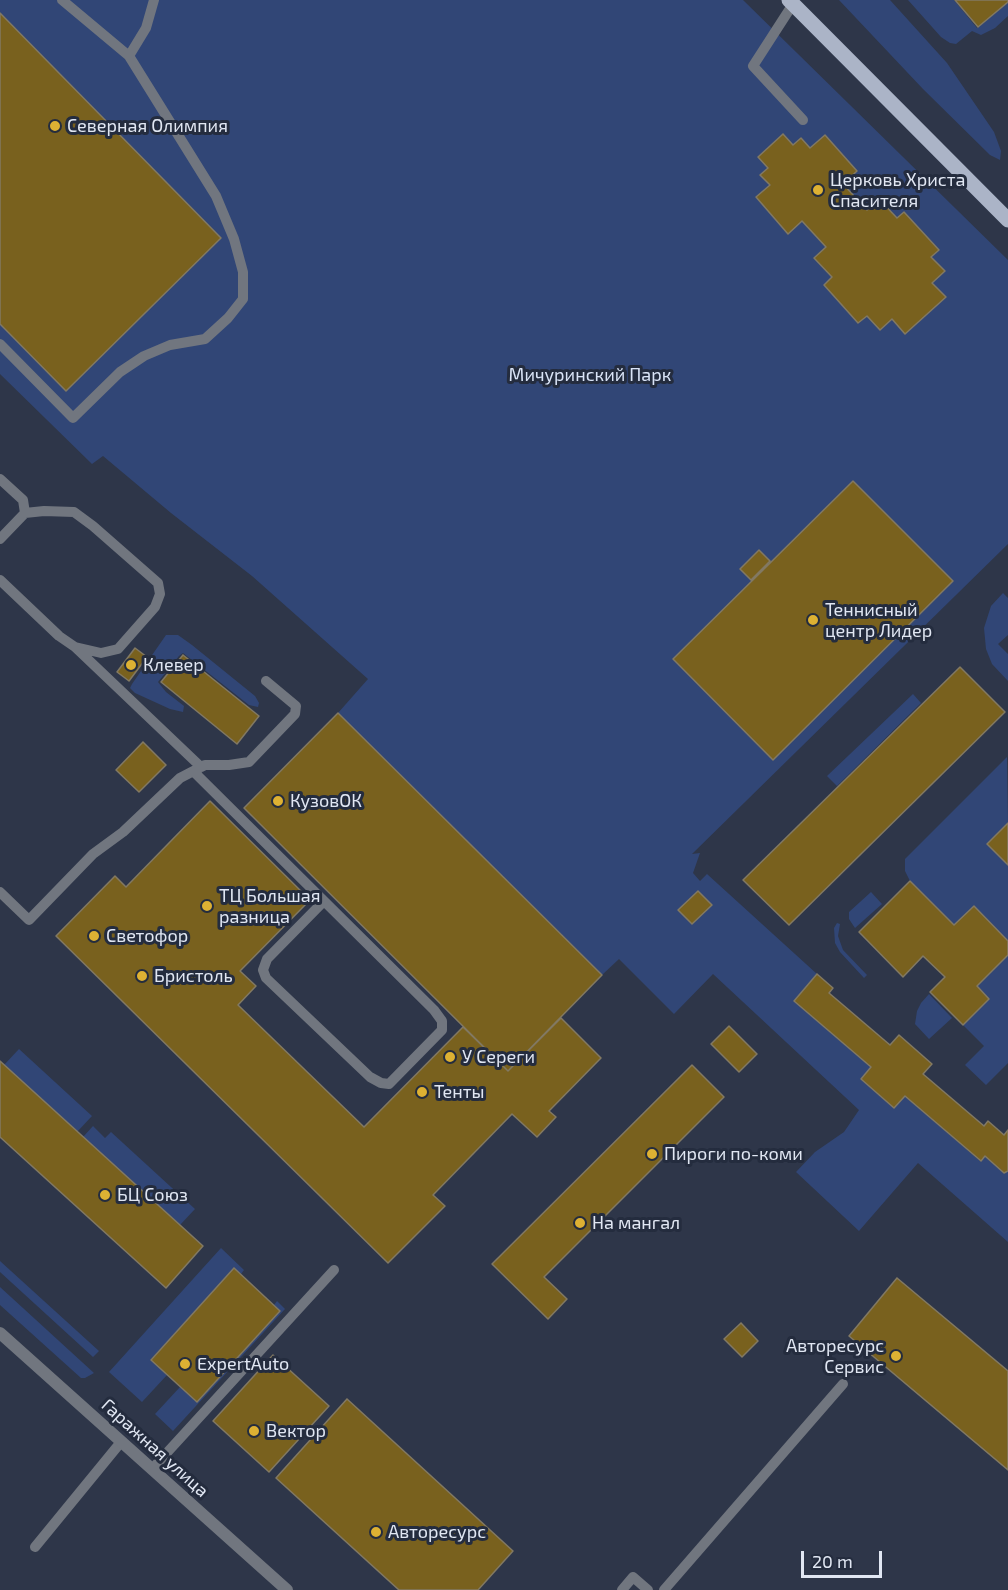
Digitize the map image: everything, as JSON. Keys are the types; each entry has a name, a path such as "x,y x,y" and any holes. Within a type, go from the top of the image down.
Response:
{"main road":[{"path":"791,2 1008,220"}],"street":[{"name":"Гаражная улица","path":"0,1333 287,1590"}],"lane":[{"path":"0,344 73,418 120,372 144,356 170,345 205,339 228,318 243,299 243,272 234,239 216,195 129,56 62,0"},
{"path":"129,56 146,28 154,0"},
{"path":"791,2 753,66 802,120"},
{"path":"0,479 23,501 25,513"},
{"path":"0,539 25,513 74,512 158,583 160,594 154,607 118,649 101,653 75,647"},
{"path":"0,580 58,636 75,647 197,769 324,902 434,1010 442,1021 442,1030 389,1084 381,1083 370,1077 266,978 263,970 267,959 324,902"},
{"path":"0,892 29,921 93,854 123,832 180,778 205,765 249,762 295,714 296,706 266,681"},
{"path":"152,1469 334,1270"},
{"path":"664,1590 843,1384"},
{"path":"35,1547 121,1442"},
{"path":"622,1590 633,1577 648,1590"}],"green space":[{"name":"Мичуринский Парк","path":"0,0 743,0 1008,260 1008,544 692,854 700,853 693,873 700,881 707,874 817,974 794,1001 871,1067 861,1079 894,1108 905,1096 980,1161 985,1156 1008,1171 1008,1242 918,1163 859,1231 796,1172 815,1152 844,1132 859,1110 713,974 674,1014 619,959 602,975 338,713 368,679 252,576 103,456 92,464 0,374"},
{"path":"839,0 890,0 947,63 994,132 1001,151 1000,160 990,155 923,89"},
{"path":"908,0 954,0 977,28 1008,2 1008,16 995,28 981,35 972,31 956,44 941,37"},
{"path":"1003,593 1008,598 1008,635 998,644 1008,654 1008,681 992,664 986,649 984,628 991,606"},
{"path":"166,635 178,635 192,645 255,696 259,703 258,707 249,705 183,653 158,682 166,692 184,706 183,712 170,709 135,693 130,688 132,684"},
{"path":"913,694 921,703 837,786 827,776"},
{"path":"1007,757 1008,823 987,844 1008,865 1008,941 954,925 910,881 905,871 905,859"},
{"path":"871,892 882,904 855,928 849,919 849,912"},
{"path":"837,923 840,924 838,936 843,950 867,975 864,978 840,952 835,943 834,928"},
{"path":"1008,955 1008,1063 986,1085 965,1065 984,1046 963,1025 989,999 977,986"},
{"path":"929,994 952,1018 929,1039 915,1024 917,1011"},
{"path":"19,1049 92,1116 77,1132 4,1065"},
{"path":"93,1126 105,1138 111,1132 195,1209 180,1225 83,1137"},
{"path":"221,1248 244,1270 241,1274 234,1269 151,1359 167,1375 142,1402 109,1372"},
{"path":"0,1261 99,1351 93,1357 0,1272"},
{"path":"0,1287 94,1373 81,1378 0,1305"},
{"path":"277,1301 285,1309 173,1431 155,1414 180,1387 197,1402 280,1311 274,1305"}],"building":[{"path":"955,0 1008,0 1008,2 978,27"},
{"name":"Северная Олимпия","path":"0,13 221,238 66,391 0,324"},
{"path":"783,134 793,145 801,138 810,148 825,135 857,171 843,184 867,210 879,199 897,218 904,212 939,250 931,257 945,271 932,283 946,297 905,334 892,319 880,330 867,316 858,323 824,285 832,277 814,258 826,247 802,221 788,234 756,197 770,185 760,175 768,168 758,157"},
{"name":"Теннисный центр Лидер","path":"853,481 953,581 773,760 673,659"},
{"path":"759,550 770,561 751,580 740,569"},
{"path":"135,648 147,657 129,681 117,672"},
{"path":"183,655 259,716 237,744 161,682"},
{"path":"960,667 1005,712 789,925 743,880"},
{"path":"338,713 602,975 508,1071 244,808"},
{"path":"143,742 166,765 139,792 116,770"},
{"path":"210,801 310,900 240,971 256,986 238,1005 364,1127 463,1027 508,1071 561,1018 601,1058 549,1111 556,1117 537,1137 512,1114 433,1195 445,1206 388,1263 56,936 115,876 126,887"},
{"path":"1008,823 1008,865 987,844"},
{"path":"910,881 954,925 974,906 1008,941 1008,955 977,986 989,999 963,1025 930,992 945,977 923,956 903,977 859,932"},
{"path":"698,891 712,905 692,924 678,910"},
{"path":"817,974 833,988 829,993 890,1045 899,1035 932,1064 923,1074 984,1126 988,1121 1004,1135 1008,1130 1008,1171 1004,1173 985,1156 981,1161 905,1096 894,1108 861,1079 871,1067 794,1001"},
{"path":"729,1026 757,1054 739,1072 711,1044"},
{"name":"БЦ Союз","path":"0,1061 203,1246 166,1288 0,1137"},
{"path":"692,1065 724,1097 544,1277 567,1299 548,1319 492,1264"},
{"path":"234,1268 280,1311 197,1402 151,1360"},
{"path":"897,1278 1008,1371 1008,1470 849,1336"},
{"path":"741,1323 758,1341 742,1357 724,1339"},
{"path":"273,1355 329,1406 269,1472 213,1421"},
{"path":"347,1399 513,1551 478,1590 399,1590 276,1478"}],"place":[{"name":"Северная Олимпия","path":"55,126"},
{"name":"Церковь Христа Спасителя","path":"818,190"},
{"name":"Теннисный центр Лидер","path":"813,620"},
{"name":"Клевер","path":"131,665"},
{"name":"КузовОК","path":"278,801"},
{"name":"ТЦ Большая разница","path":"207,906"},
{"name":"Светофор","path":"94,936"},
{"name":"Бристоль","path":"142,976"},
{"name":"У Сереги","path":"450,1057"},
{"name":"Тенты","path":"422,1092"},
{"name":"Пироги по-коми","path":"652,1154"},
{"name":"БЦ Союз","path":"105,1195"},
{"name":"На мангал","path":"580,1223"},
{"name":"Авторесурс Сервис","path":"896,1356"},
{"name":"ExpertAuto","path":"185,1364"},
{"name":"Вектор","path":"254,1431"},
{"name":"Авторесурс","path":"376,1532"}]}
